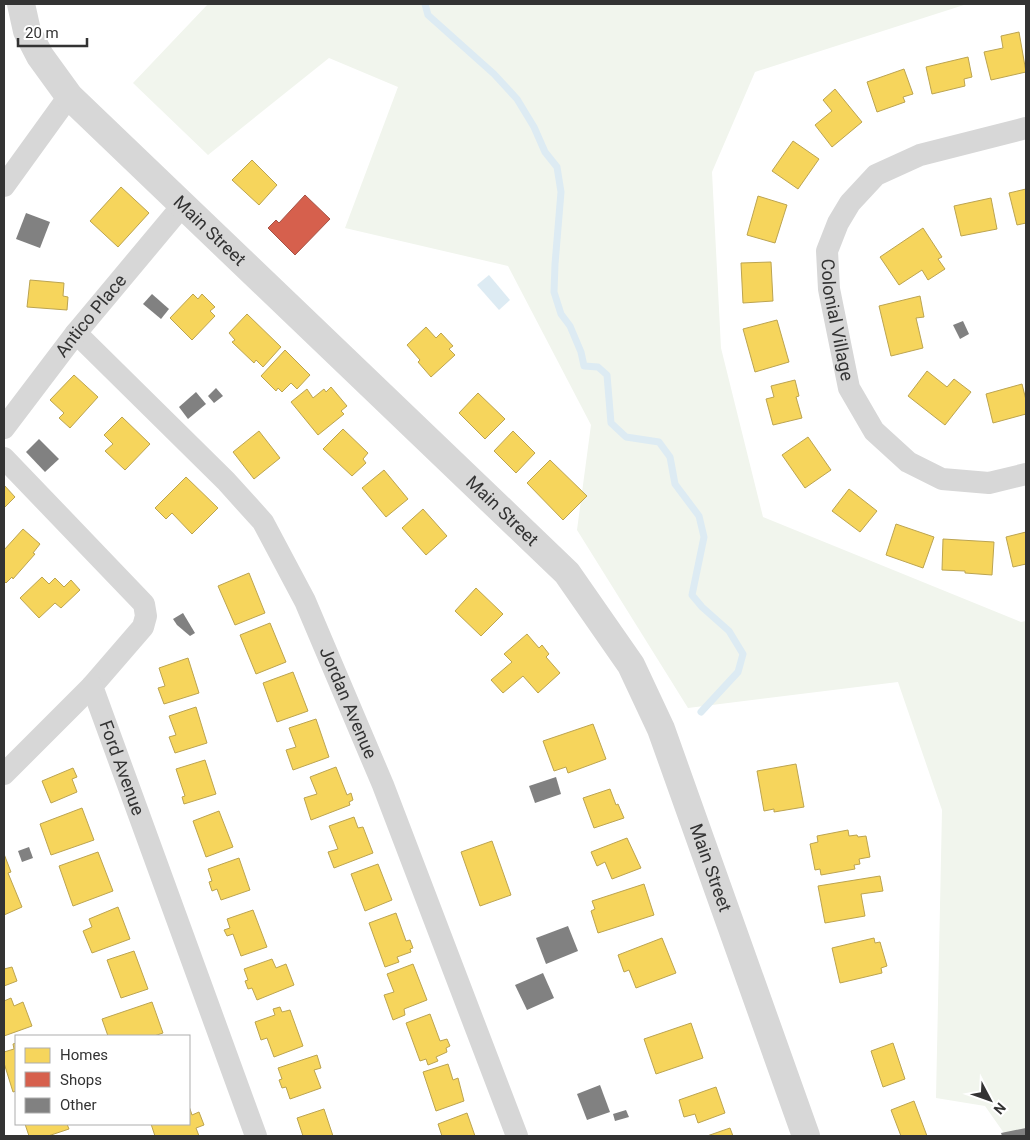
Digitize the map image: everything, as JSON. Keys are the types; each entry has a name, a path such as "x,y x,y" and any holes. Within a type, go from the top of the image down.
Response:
{"street":[{"name":"Main Street","path":"21,4 27,30 40,56 69,96 567,573 631,666 661,729 806,1136"},
{"path":"4,186 69,96"},
{"name":"Colonial Village","path":"1026,128 920,155 876,175 850,203 838,223 828,251 829,288 849,388 874,431 908,462 942,479 989,483 1026,474"},
{"name":"Antico Place","path":"4,428 76,333 182,206"},
{"name":"Jordan Avenue","path":"76,333 226,480 263,522 305,601 383,785 516,1136"},
{"path":"4,458 144,604 146,616 143,627 92,686 4,774"},
{"name":"Ford Avenue","path":"92,686 256,1136"}],"shaded area":[{"path":"208,4 967,4 755,72 712,172 721,348 763,517 1021,622 1026,621 1026,1136 1006,1136 985,1106 936,1098 942,810 898,682 688,708 577,530 591,425 508,266 345,228 398,87 329,58 208,155 133,83"},
{"path":"489,275 510,300 499,310 477,285"}],"building: Homes":[{"path":"1019,32 1026,72 991,80 984,52 1003,48 1001,36"},
{"path":"968,57 972,77 964,79 965,86 932,94 926,67"},
{"path":"904,69 913,94 903,97 905,102 877,112 867,82"},
{"path":"835,89 862,122 832,147 815,125 832,111 823,100"},
{"path":"793,141 819,159 798,189 772,171"},
{"path":"252,160 277,185 259,205 232,180"},
{"path":"121,187 149,213 118,247 90,221"},
{"path":"1026,189 1026,223 1017,225 1009,193"},
{"path":"758,196 787,205 775,243 747,235"},
{"path":"991,198 997,229 961,236 954,206"},
{"path":"923,228 942,257 938,259 945,269 928,280 922,270 899,285 880,257"},
{"path":"771,262 773,301 743,303 741,263"},
{"path":"30,280 64,283 63,296 68,297 67,310 27,307"},
{"path":"193,294 198,299 202,294 215,307 210,311 215,316 192,340 170,318"},
{"path":"920,296 924,317 916,318 923,348 891,356 879,306"},
{"path":"247,314 281,347 263,367 256,360 254,363 232,342 235,340 229,333"},
{"path":"777,320 789,362 755,372 743,329"},
{"path":"426,327 436,338 441,333 453,346 449,349 455,355 431,377 407,345"},
{"path":"285,350 310,375 297,389 291,383 282,392 278,388 276,391 261,376"},
{"path":"927,371 947,387 954,379 971,392 945,425 908,396"},
{"path":"74,375 98,397 70,428 59,418 64,413 50,400"},
{"path":"795,380 799,396 796,397 802,418 773,425 766,399 774,397 771,386"},
{"path":"1022,384 1026,400 1026,414 993,423 986,394"},
{"path":"331,387 347,406 341,411 344,414 318,435 291,402 307,389 313,398 324,389 326,392"},
{"path":"478,393 505,419 485,439 459,413"},
{"path":"122,417 150,444 125,470 105,451 113,444 104,435"},
{"path":"343,429 368,453 363,459 366,463 352,476 323,449"},
{"path":"259,431 280,458 254,479 233,452"},
{"path":"513,431 535,453 516,473 494,451"},
{"path":"808,437 831,470 805,488 782,455"},
{"path":"550,460 587,496 563,520 527,483"},
{"path":"384,470 408,499 386,517 362,488"},
{"path":"186,477 218,508 192,534 172,513 166,519 155,508"},
{"path":"4,485 15,497 4,508"},
{"path":"849,489 877,511 860,532 832,511"},
{"path":"423,509 447,536 426,555 402,528"},
{"path":"896,524 934,537 923,568 886,555"},
{"path":"23,529 40,544 33,553 35,554 13,579 12,577 6,583 4,581 4,550"},
{"path":"1026,532 1026,564 1013,567 1006,537"},
{"path":"943,539 994,542 992,575 942,570"},
{"path":"249,573 265,613 235,625 218,586"},
{"path":"42,577 49,584 55,578 64,587 71,580 80,590 61,608 55,603 39,618 20,598"},
{"path":"476,588 503,614 481,636 455,611"},
{"path":"270,623 286,662 256,674 240,635"},
{"path":"527,634 539,648 542,645 549,654 546,657 560,673 538,693 523,676 503,693 491,680 512,662 504,654"},
{"path":"188,658 199,693 164,704 158,688 165,686 159,668"},
{"path":"293,672 308,711 277,722 263,683"},
{"path":"196,707 207,743 175,753 169,737 176,735 169,716"},
{"path":"316,719 329,757 293,770 286,750 296,747 289,728"},
{"path":"593,724 606,759 568,773 566,767 554,771 543,741"},
{"path":"205,760 216,794 184,804 182,797 185,796 176,769"},
{"path":"796,764 804,807 774,812 774,809 764,811 757,771"},
{"path":"336,767 347,795 351,793 353,800 349,802 350,805 311,820 304,798 317,794 310,777"},
{"path":"73,768 77,777 72,779 77,792 51,803 42,781"},
{"path":"610,789 616,805 618,804 624,818 594,828 583,798"},
{"path":"82,808 94,840 51,855 40,824"},
{"path":"219,811 233,847 206,857 193,821"},
{"path":"354,817 358,828 363,827 373,853 334,868 328,852 338,849 329,826"},
{"path":"848,830 849,836 866,836 870,857 859,859 860,864 854,865 855,869 821,875 820,869 815,870 810,844 818,842 817,836"},
{"path":"627,838 641,868 612,879 605,862 597,866 591,852"},
{"path":"492,841 511,895 480,906 461,852"},
{"path":"98,852 113,891 73,906 59,866"},
{"path":"4,854 11,872 8,873 22,907 4,915"},
{"path":"239,858 250,890 221,900 217,889 212,891 209,882 212,881 208,869"},
{"path":"378,864 392,900 365,911 351,874"},
{"path":"880,876 883,891 861,894 865,916 825,923 818,886"},
{"path":"644,884 654,915 598,933 591,911 595,909 592,901"},
{"path":"118,907 130,939 92,953 83,931 92,927 89,919"},
{"path":"253,910 267,947 241,956 233,934 227,936 224,930 230,928 227,919"},
{"path":"396,913 406,941 410,940 413,948 410,949 411,952 397,957 399,962 385,967 369,923"},
{"path":"662,938 676,973 636,988 629,970 624,972 618,955"},
{"path":"874,938 875,943 880,942 887,966 881,968 882,973 840,983 832,948"},
{"path":"134,951 148,989 121,998 107,960"},
{"path":"272,959 276,968 286,964 294,985 257,1000 252,988 248,989 245,981 248,980 244,969"},
{"path":"413,964 427,1000 404,1009 405,1015 393,1020 384,995 394,992 387,974"},
{"path":"12,967 17,981 4,986 4,969"},
{"path":"11,998 14,1006 23,1002 32,1026 4,1036 4,1001"},
{"path":"152,1002 163,1033 157,1035 108,1035 102,1019"},
{"path":"280,1007 282,1012 290,1010 303,1046 274,1057 267,1038 261,1040 255,1022 275,1015 273,1009"},
{"path":"430,1014 440,1041 447,1039 450,1046 446,1048 447,1052 436,1057 438,1061 428,1065 426,1059 420,1061 406,1023"},
{"path":"691,1023 703,1058 656,1074 644,1039"},
{"path":"15,1043 15,1091 13,1092 4,1063 4,1052 14,1049 13,1044"},
{"path":"893,1043 905,1079 883,1087 871,1051"},
{"path":"317,1055 321,1068 314,1070 321,1088 290,1099 286,1087 282,1088 279,1080 282,1079 278,1068"},
{"path":"448,1064 453,1080 458,1078 464,1101 436,1111 423,1072"},
{"path":"716,1087 725,1113 698,1123 695,1114 684,1117 679,1100"},
{"path":"914,1101 927,1136 901,1136 891,1110"},
{"path":"190,1109 192,1115 199,1112 204,1125 196,1128 199,1136 155,1136 151,1125 190,1125"},
{"path":"324,1109 333,1136 303,1136 297,1118"},
{"path":"467,1113 475,1136 442,1136 438,1124"},
{"path":"25,1125 67,1125 69,1129 48,1136 29,1136"},
{"path":"730,1128 733,1136 707,1136"}],"building: Shops":[{"path":"305,195 330,219 295,255 268,228 276,220 279,223"}],"building: Other":[{"path":"26,213 50,222 40,248 16,239"},
{"path":"152,294 169,309 161,319 143,304"},
{"path":"963,321 969,334 960,339 953,325"},
{"path":"216,388 223,396 214,403 208,396"},
{"path":"196,392 206,404 188,419 179,407"},
{"path":"39,439 59,459 45,472 26,452"},
{"path":"183,613 195,633 190,636 173,619"},
{"path":"556,777 561,794 535,803 529,786"},
{"path":"29,847 33,858 22,862 18,851"},
{"path":"568,926 578,951 546,964 536,938"},
{"path":"543,973 554,998 527,1010 515,985"},
{"path":"600,1085 610,1112 587,1120 577,1094"},
{"path":"626,1110 629,1117 615,1121 613,1114"},
{"path":"1026,1128 1026,1136 1002,1136 1001,1133"}],"waterway":[{"path":"425,4 428,15 494,74 517,99 534,127 545,152 557,167 561,192 554,292 561,314 570,326 581,352 584,366 598,367 607,375 611,423 626,437 659,442 670,457 675,484 699,516 704,537 692,595 702,607 729,631 743,654 738,672 701,712"}]}
